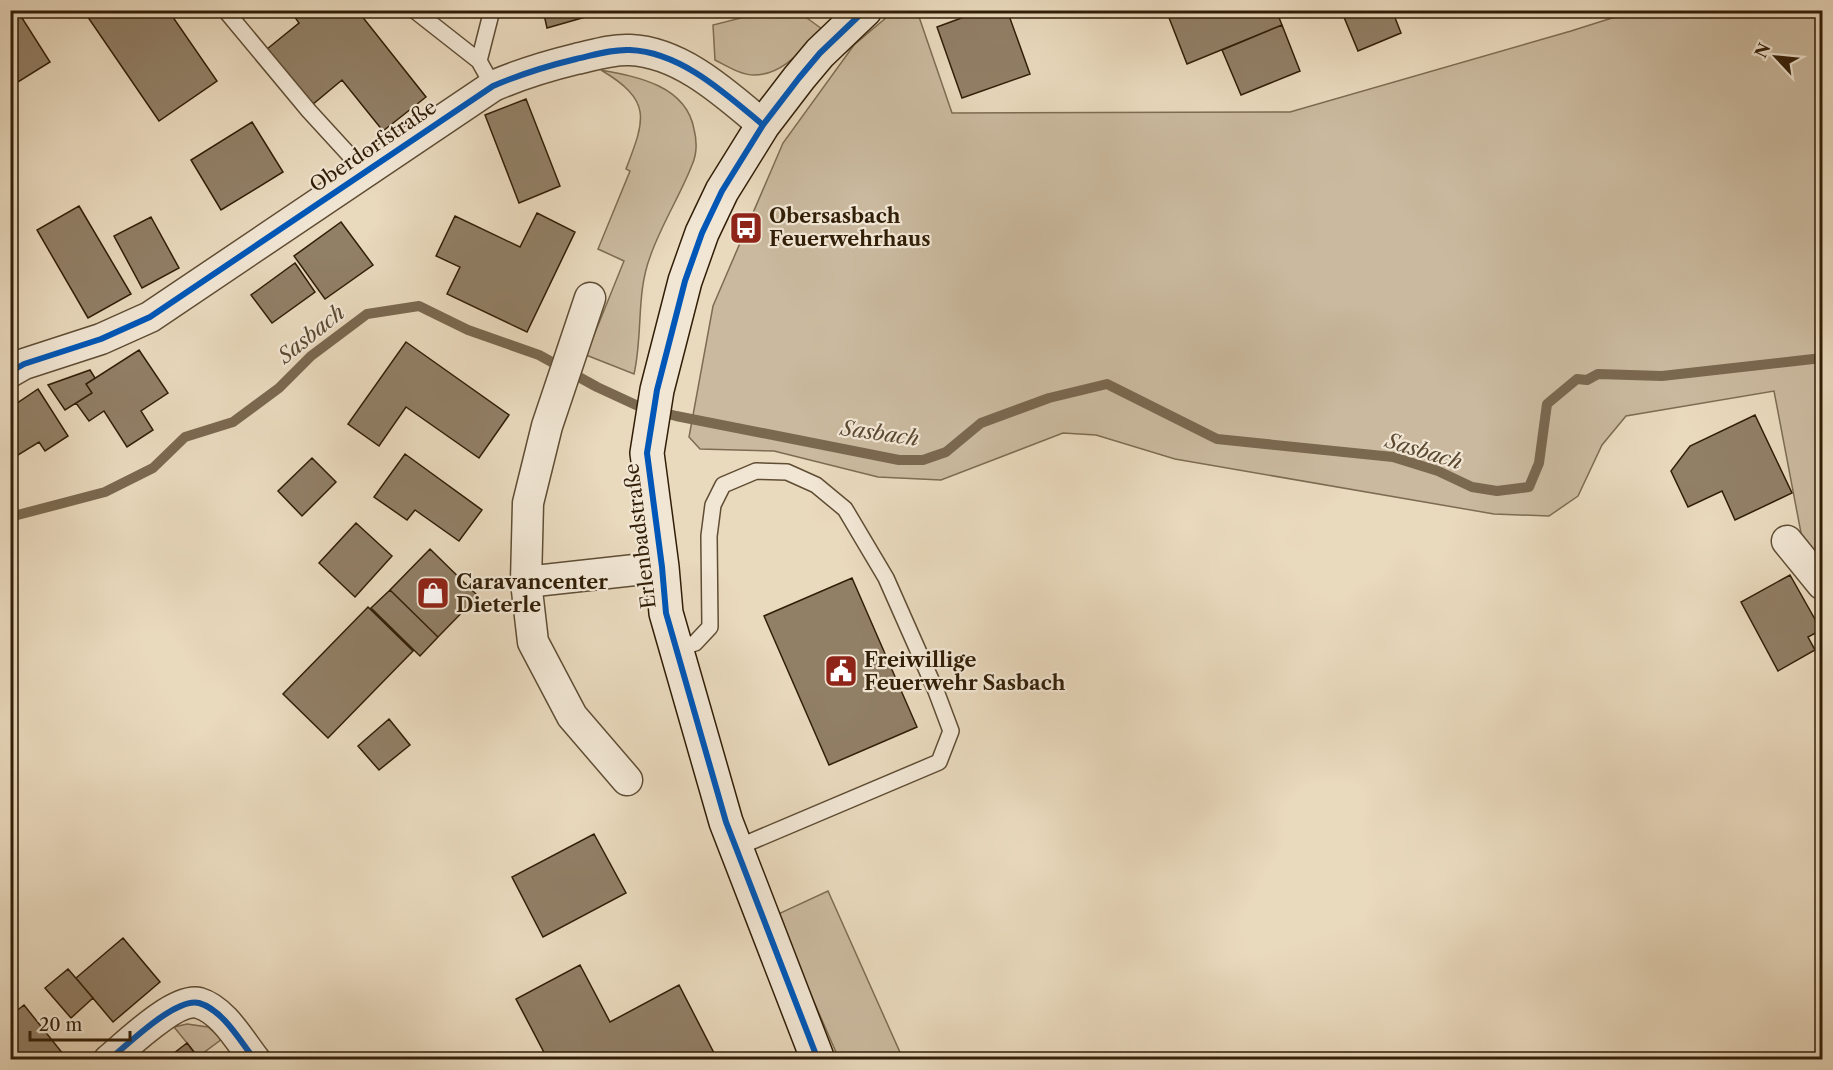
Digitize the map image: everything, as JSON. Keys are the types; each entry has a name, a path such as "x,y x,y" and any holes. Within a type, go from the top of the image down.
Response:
{"street":[{"name":"Erlenbadstraße","path":"818,1059 736,848 676,649 666,613 647,453 657,390 685,281 702,233 722,190 763,125 820,53 865,10"},
{"name":"Oberdorfstraße","path":"10,372 24,364 101,339 150,317 364,171 486,73 540,67 612,51 647,52 674,61 688,69 718,89 763,125"},
{"path":"590,298 547,426 528,503 526,582 533,642 572,716 627,780"},
{"path":"1787,541 1822,584"},
{"name":"Erlenbadstraße","path":"526,582 662,567"},
{"path":"109,1059 161,1018 188,1003 198,1003 209,1008 221,1018 255,1059"}],"lane":[{"path":"225,10 309,111 364,171"},
{"path":"414,10 486,73"},
{"path":"486,73 492,10"},
{"path":"676,649 695,643 710,627 709,536 713,505 723,484 756,471 787,472 816,485 845,509 886,578 936,690 951,731 939,762 736,848"}],"shaded area":[{"path":"796,10 822,29 784,65 765,74 749,75 715,60 713,25 768,11"},
{"path":"894,11 917,11 952,113 1290,112 1634,11 1822,11 1822,572 1805,554 1774,391 1626,416 1602,445 1578,496 1549,516 1494,514 1175,459 1096,435 1063,433 941,480 878,477 774,451 700,449 689,437 713,306 783,143 854,45"},
{"path":"601,70 645,80 671,93 689,114 696,138 694,161 660,233 646,271 634,374 586,355 624,261 598,249 630,171 626,169 640,124 637,102 630,92"},
{"path":"828,891 903,1059 839,1059 776,915"},
{"path":"187,1024 208,1027 222,1039 202,1054 206,1059 200,1059 174,1027"}],"building":[{"path":"10,10 17,10 50,62 10,87"},
{"path":"83,10 168,10 217,81 159,121"},
{"path":"290,10 357,10 426,97 383,131 342,80 312,105 267,49 299,23"},
{"path":"543,10 610,10 547,28"},
{"path":"983,10 1007,10 1030,74 962,98 937,27"},
{"path":"1166,10 1276,10 1282,25 1187,64"},
{"path":"1341,10 1392,10 1401,33 1358,51"},
{"path":"1282,25 1300,71 1241,95 1222,50"},
{"path":"526,99 560,186 519,203 485,115"},
{"path":"252,122 283,172 221,210 191,160"},
{"path":"79,206 131,294 88,318 37,230"},
{"path":"537,213 575,232 527,332 447,294 460,267 436,256 455,216 520,247"},
{"path":"151,217 179,268 142,288 114,236"},
{"path":"341,222 373,265 325,299 294,256"},
{"path":"295,263 315,292 272,323 251,295"},
{"path":"406,342 509,415 479,458 406,407 379,446 348,424"},
{"path":"139,350 168,393 141,411 153,430 127,447 104,411 89,421 76,403 92,393 86,384"},
{"path":"90,370 95,378 86,384 92,393 65,410 48,385"},
{"path":"38,389 68,436 45,451 39,442 10,460 10,408"},
{"path":"1755,415 1792,493 1735,520 1722,491 1688,507 1671,471 1690,446"},
{"path":"405,454 482,510 459,541 415,510 407,520 374,497"},
{"path":"312,458 336,482 302,516 278,491"},
{"path":"356,523 392,556 355,597 319,563"},
{"path":"430,549 478,596 438,637 390,590"},
{"path":"1790,575 1821,630 1808,637 1815,650 1778,671 1741,602"},
{"name":"Freiwillige Feuerwehr Sasbach","path":"852,578 917,727 829,765 764,616"},
{"path":"390,590 438,637 420,656 371,608"},
{"path":"368,607 413,651 328,738 283,694"},
{"path":"389,719 410,745 379,770 358,746"},
{"path":"594,834 626,893 543,937 512,877"},
{"path":"123,938 160,982 113,1022 76,978"},
{"path":"580,965 610,1022 679,985 715,1055 706,1060 548,1060 516,999"},
{"path":"68,969 93,998 71,1018 45,988"},
{"path":"24,1005 63,1054 56,1060 10,1060 10,1016"},
{"path":"187,1043 200,1060 165,1060"},
{"path":"407,1053 411,1060 397,1060"}],"waterway":[{"name":"Sasbach","path":"10,517 105,492 153,468 185,437 233,422 279,388 311,356 367,314 419,306 468,330 539,355 597,387 636,405 676,416 899,460 923,460 946,452 981,423 1049,398 1107,384 1217,439 1393,457 1438,471 1472,487 1497,491 1529,487 1539,463 1547,404 1577,379 1587,380 1598,374 1662,376 1822,358"}],"cycle path":[{"path":"818,1060 726,822 666,613 647,453 657,390 685,281 702,233 722,191 763,125 799,78 820,53 865,10"},
{"path":"10,372 24,364 101,339 150,317 493,86 534,71 610,51 630,50 649,53 685,66 734,100 763,125"},
{"path":"109,1060 165,1014 189,1003 199,1003 216,1012 255,1060"}],"place":[{"name":"Obersasbach Feuerwehrhaus","path":"746,228"},
{"name":"Caravancenter Dieterle","path":"433,593"},
{"name":"Freiwillige Feuerwehr Sasbach","path":"841,671"}]}
